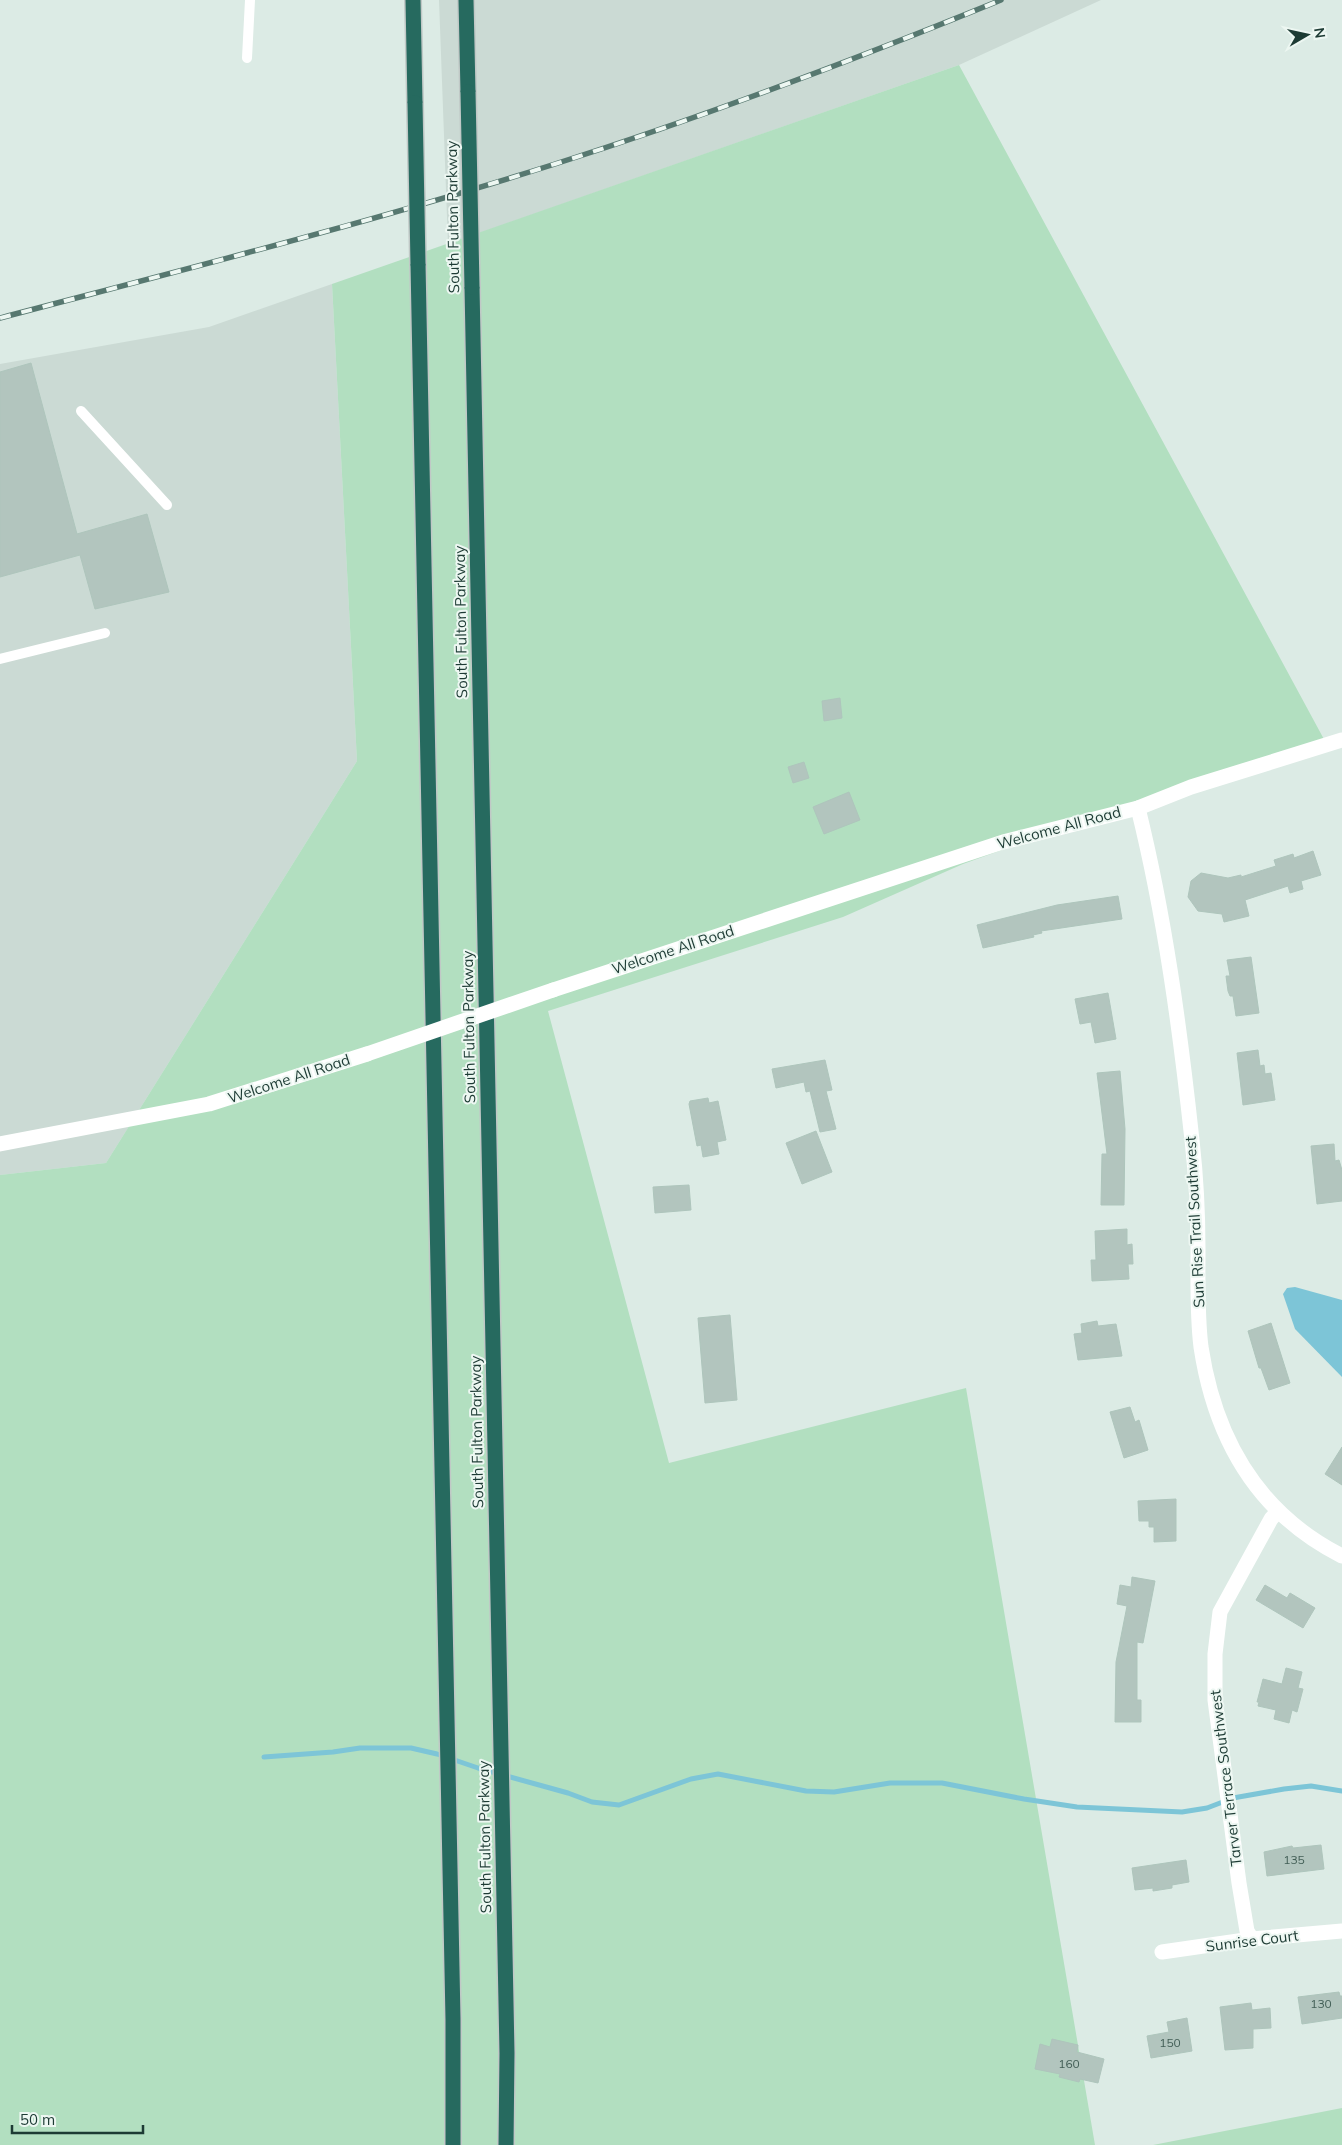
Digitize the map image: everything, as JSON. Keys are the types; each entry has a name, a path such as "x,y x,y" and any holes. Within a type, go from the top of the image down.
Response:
{"highway":[{"path":"413,0 454,2019 452,2145"},
{"name":"South Fulton Parkway","path":"466,0 506,2053"},
{"path":"442,2145 454,2019"},
{"path":"506,2053 506,2145"},
{"path":"506,2053 512,2145"}],"street":[{"name":"Welcome All Road","path":"0,1144 209,1104 367,1054 553,990 1003,842 1138,808 1190,787 1342,740"},
{"name":"Sun Rise Trail Southwest","path":"1138,808 1155,876 1186,1087 1195,1174 1201,1346 1215,1411 1228,1440 1250,1479 1278,1512 1320,1544 1342,1556"},
{"name":"Tarver Terrace Southwest","path":"1252,1939 1247,1931 1239,1883 1215,1700 1215,1654 1220,1612 1271,1519 1278,1512"},
{"name":"Sunrise Court","path":"1162,1952 1252,1939 1342,1930"}],"lane":[{"path":"247,58 250,0"},
{"path":"81,410 167,505"},
{"path":"0,659 105,634"}],"shaded area":[{"path":"439,0 1101,0 959,65 448,244"},
{"path":"332,284 357,761 106,1163 0,1175 0,364 209,327"}],"green space":[{"path":"959,65 1326,743 1141,800 963,864 843,917 548,1011 669,1463 966,1388 1095,2145 0,2145 0,1175 106,1163 357,761 332,284"},
{"path":"1342,2108 1342,2145 1153,2145"}],"water":[{"path":"1295,1287 1342,1300 1342,1377 1295,1329 1283,1294 1287,1288"}],"building":[{"path":"31,363 77,534 147,514 169,592 95,609 80,555 0,577 0,372"},
{"path":"840,698 842,718 824,721 822,701"},
{"path":"804,762 809,778 793,783 788,767"},
{"path":"849,792 860,820 824,834 813,807"},
{"path":"1313,851 1321,875 1301,881 1303,889 1290,893 1288,886 1245,900 1249,916 1224,922 1222,914 1198,911 1188,897 1191,881 1201,873 1228,878 1241,875 1241,877 1276,866 1274,860 1293,854 1294,858"},
{"path":"1118,896 1122,919 1041,931 1042,933 1033,935 1034,937 983,948 977,925 1057,905"},
{"path":"1251,957 1259,1013 1236,1016 1233,996 1230,996 1228,991 1226,976 1230,976 1227,960"},
{"path":"1108,993 1116,1039 1095,1043 1091,1022 1080,1024 1075,999"},
{"path":"1258,1050 1260,1066 1264,1065 1265,1074 1271,1073 1275,1100 1243,1105 1237,1053"},
{"path":"825,1060 832,1090 826,1091 836,1129 820,1132 810,1091 806,1092 804,1082 776,1088 772,1069"},
{"path":"1120,1071 1125,1129 1124,1205 1101,1205 1102,1154 1107,1154 1097,1073"},
{"path":"708,1098 709,1103 718,1101 726,1140 717,1142 719,1154 703,1157 701,1145 697,1146 689,1104 690,1101"},
{"path":"816,1131 832,1172 802,1184 786,1143"},
{"path":"1334,1144 1335,1161 1339,1160 1342,1170 1342,1201 1317,1204 1311,1146"},
{"path":"689,1185 691,1210 655,1213 653,1187"},
{"path":"1127,1229 1127,1245 1132,1244 1133,1264 1128,1264 1129,1279 1092,1281 1091,1260 1096,1260 1095,1231"},
{"path":"730,1315 737,1400 705,1403 698,1318"},
{"path":"1097,1321 1098,1326 1116,1324 1122,1356 1078,1360 1074,1334 1082,1333 1081,1324"},
{"path":"1271,1323 1290,1383 1269,1390 1261,1368 1259,1368 1248,1331"},
{"path":"1130,1407 1135,1422 1139,1420 1148,1450 1124,1458 1110,1412"},
{"path":"1342,1447 1342,1485 1325,1474"},
{"path":"1176,1499 1176,1541 1154,1542 1154,1527 1149,1527 1149,1521 1139,1521 1138,1501"},
{"path":"1132,1577 1155,1581 1143,1643 1137,1642 1137,1700 1141,1700 1141,1722 1115,1722 1116,1662 1127,1606 1117,1604 1120,1585 1131,1587"},
{"path":"1265,1585 1287,1598 1290,1593 1315,1608 1303,1628 1256,1600"},
{"path":"1286,1668 1302,1672 1298,1688 1303,1689 1297,1712 1292,1710 1289,1723 1274,1719 1276,1710 1258,1706 1259,1702 1257,1702 1263,1679 1282,1684"},
{"path":"1321,1845 1324,1869 1267,1876 1264,1852 1292,1846 1293,1848"},
{"path":"1186,1860 1189,1882 1172,1885 1172,1888 1153,1891 1153,1888 1135,1890 1132,1868"},
{"path":"1339,1992 1340,1996 1342,1996 1342,2018 1302,2024 1298,1997"},
{"path":"1251,2003 1252,2010 1270,2008 1271,2028 1253,2029 1253,2048 1225,2050 1220,2007"},
{"path":"1187,2018 1192,2051 1151,2058 1147,2036 1169,2032 1167,2022"},
{"path":"1052,2039 1078,2045 1077,2052 1104,2059 1098,2083 1080,2079 1079,2082 1059,2077 1060,2074 1035,2069 1040,2044 1050,2047"}],"waterway":[{"path":"264,1757 360,1748 411,1748 568,1793 592,1802 619,1805 691,1779 718,1774 806,1791 834,1792 890,1783 942,1783 1077,1807 1182,1812 1207,1808 1233,1798 1284,1789 1311,1786 1342,1791"}],"railway":[{"path":"0,318 417,206 555,164 668,127 780,86 1001,0"}]}
